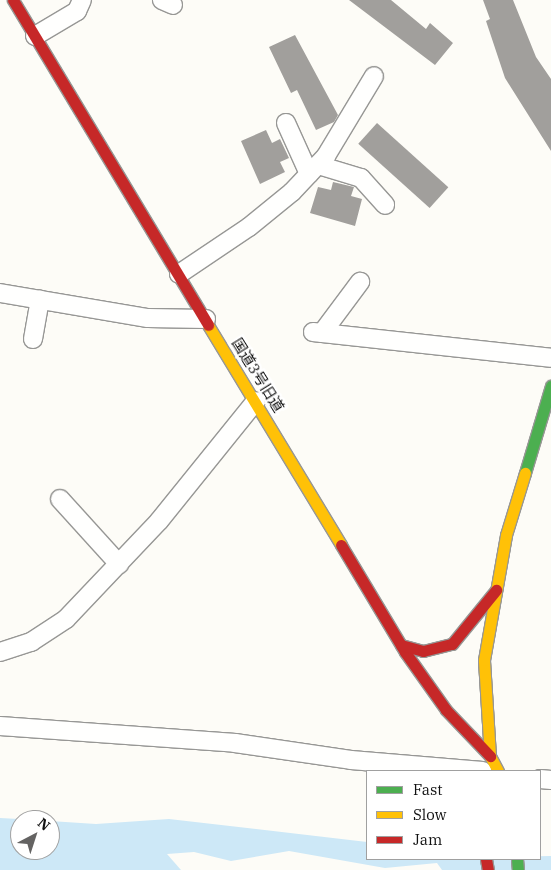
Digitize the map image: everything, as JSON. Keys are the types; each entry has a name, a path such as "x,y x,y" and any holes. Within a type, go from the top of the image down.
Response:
{"main road":[{"name":"国道3号旧道","path":"13,0 256,401 401,645 486,766"},
{"path":"486,766 484,660 506,535 551,386"},
{"path":"401,645 423,651 452,644 496,590"}],"street":[{"path":"35,36 77,11 82,0"},
{"path":"179,274 249,227 313,170 363,100 374,76"},
{"path":"286,123 313,170"},
{"path":"313,170 361,178 385,205"},
{"path":"360,282 318,332 551,358"},
{"path":"0,293 148,318 206,319"},
{"path":"33,339 40,300"},
{"path":"0,652 31,642 66,619 159,521 256,401"},
{"path":"60,500 119,564"},
{"path":"0,726 235,743 351,760 486,766"}],"water":[{"path":"0,818 10,819 10,860 60,860 60,822 96,824 169,819 366,842 366,860 541,860 541,856 551,856 551,870 442,870 437,863 385,868 289,851 231,861 194,852 167,854 181,870 0,870"}],"building":[{"path":"349,0 391,0 426,29 430,23 453,43 435,65"},
{"path":"483,0 513,0 536,57 551,79 551,151 505,78 486,21 490,19"},
{"path":"295,35 338,115 334,122 316,130 297,90 291,93 269,47"},
{"path":"377,123 448,187 430,208 358,144"},
{"path":"266,130 272,143 280,139 289,158 280,162 285,172 260,184 241,141"},
{"path":"333,182 354,187 351,196 362,199 355,226 310,213 318,187 331,190"}],"traffic: fast":[{"path":"525,473 551,386"},
{"path":"517,860 518,870"}],"traffic: slow":[{"path":"208,325 341,545"},
{"path":"497,770 490,756 484,660 506,535 525,473"}],"traffic: jam":[{"path":"13,0 208,325"},
{"path":"341,545 405,652 446,710 490,756"},
{"path":"401,645 423,651 452,644 496,590"},
{"path":"486,860 488,870"}]}
